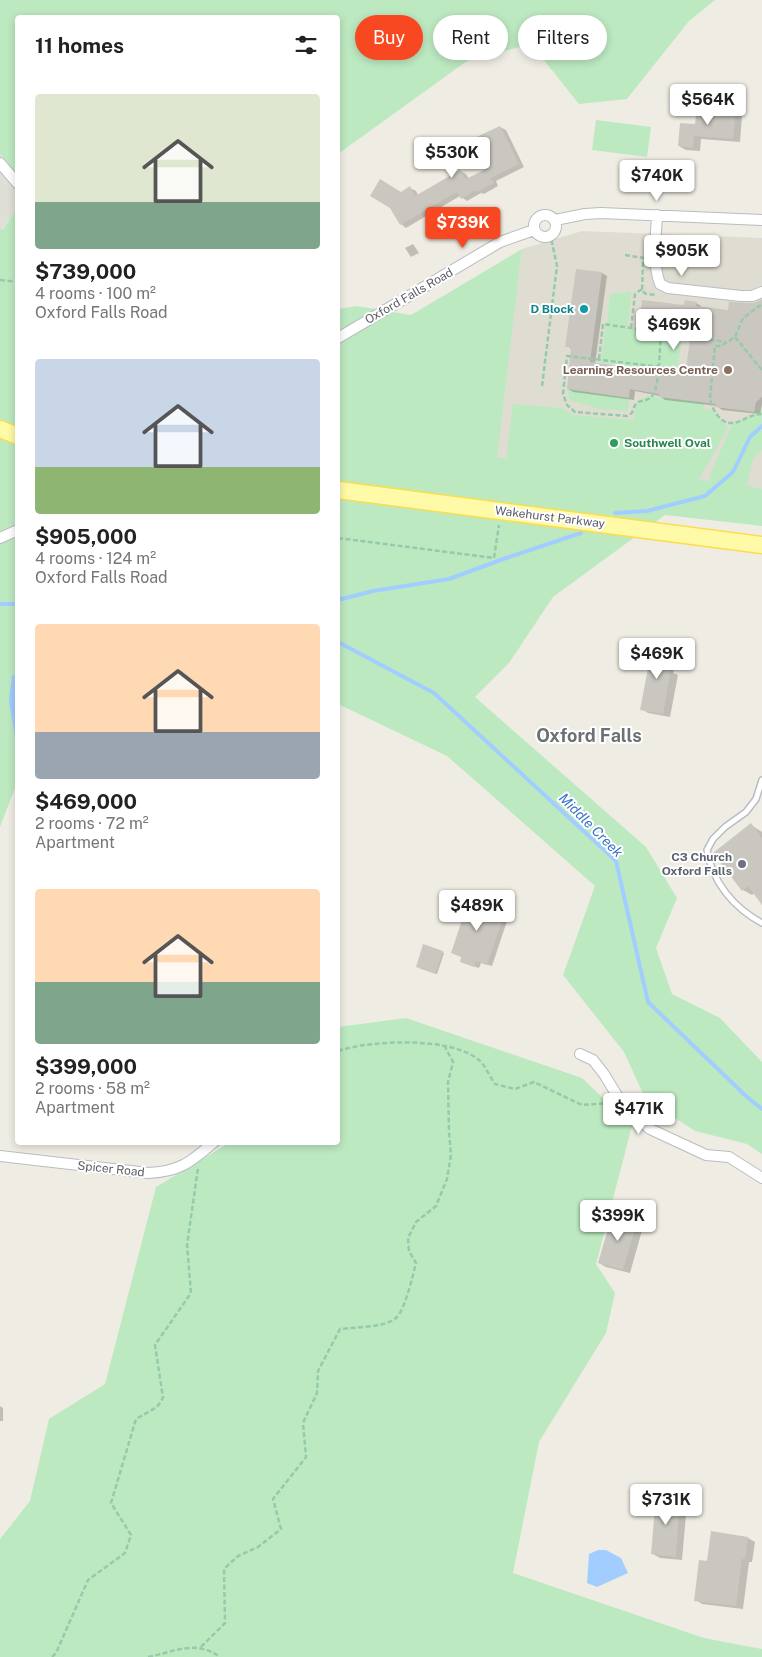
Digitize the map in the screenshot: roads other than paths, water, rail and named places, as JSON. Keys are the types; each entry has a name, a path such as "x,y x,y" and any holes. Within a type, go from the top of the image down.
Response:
{"main road":[{"path":"0,429 15,435"},
{"name":"Wakehurst Parkway","path":"340,490 762,545"}],"street":[{"path":"0,163 15,180"},
{"path":"548,214 555,220 556,228 551,236 542,237 534,230 534,224 538,216 548,214"},
{"path":"555,220 585,214 762,220"},
{"path":"657,215 655,259 656,274 660,284 668,288 741,296 752,296 762,292"},
{"name":"Oxford Falls Road","path":"340,337 500,242 534,230"},
{"path":"0,538 15,531"},
{"path":"580,1054 593,1060 621,1102 650,1129 706,1155 729,1157 762,1178"},
{"name":"Spicer Road","path":"0,1156 148,1173 165,1173 180,1168 210,1145"}],"lane":[{"path":"762,780 756,799 746,812 725,827 713,839 708,850 716,879 733,901 762,922"}],"water":[{"path":"12,675 15,676 15,737 9,701"},
{"path":"598,1550 606,1550 621,1558 628,1573 597,1587 587,1583 589,1554"}],"waterway":[{"path":"615,513 647,511 705,496 733,472 750,437 762,426"},
{"path":"340,599 373,591 449,579 581,533"},
{"name":"Middle Creek","path":"0,604 15,604"},
{"name":"Middle Creek","path":"340,643 434,693 616,861 648,1002 747,1097 762,1109"}],"place":[{"name":"D Block","path":"584,309"},
{"name":"Learning Resources Centre","path":"728,370"},
{"name":"Southwell Oval","path":"614,443"},
{"name":"C3 Church Oxford Falls","path":"742,864"}],"district":[{"name":"Oxford Falls","path":"589,735"}]}
